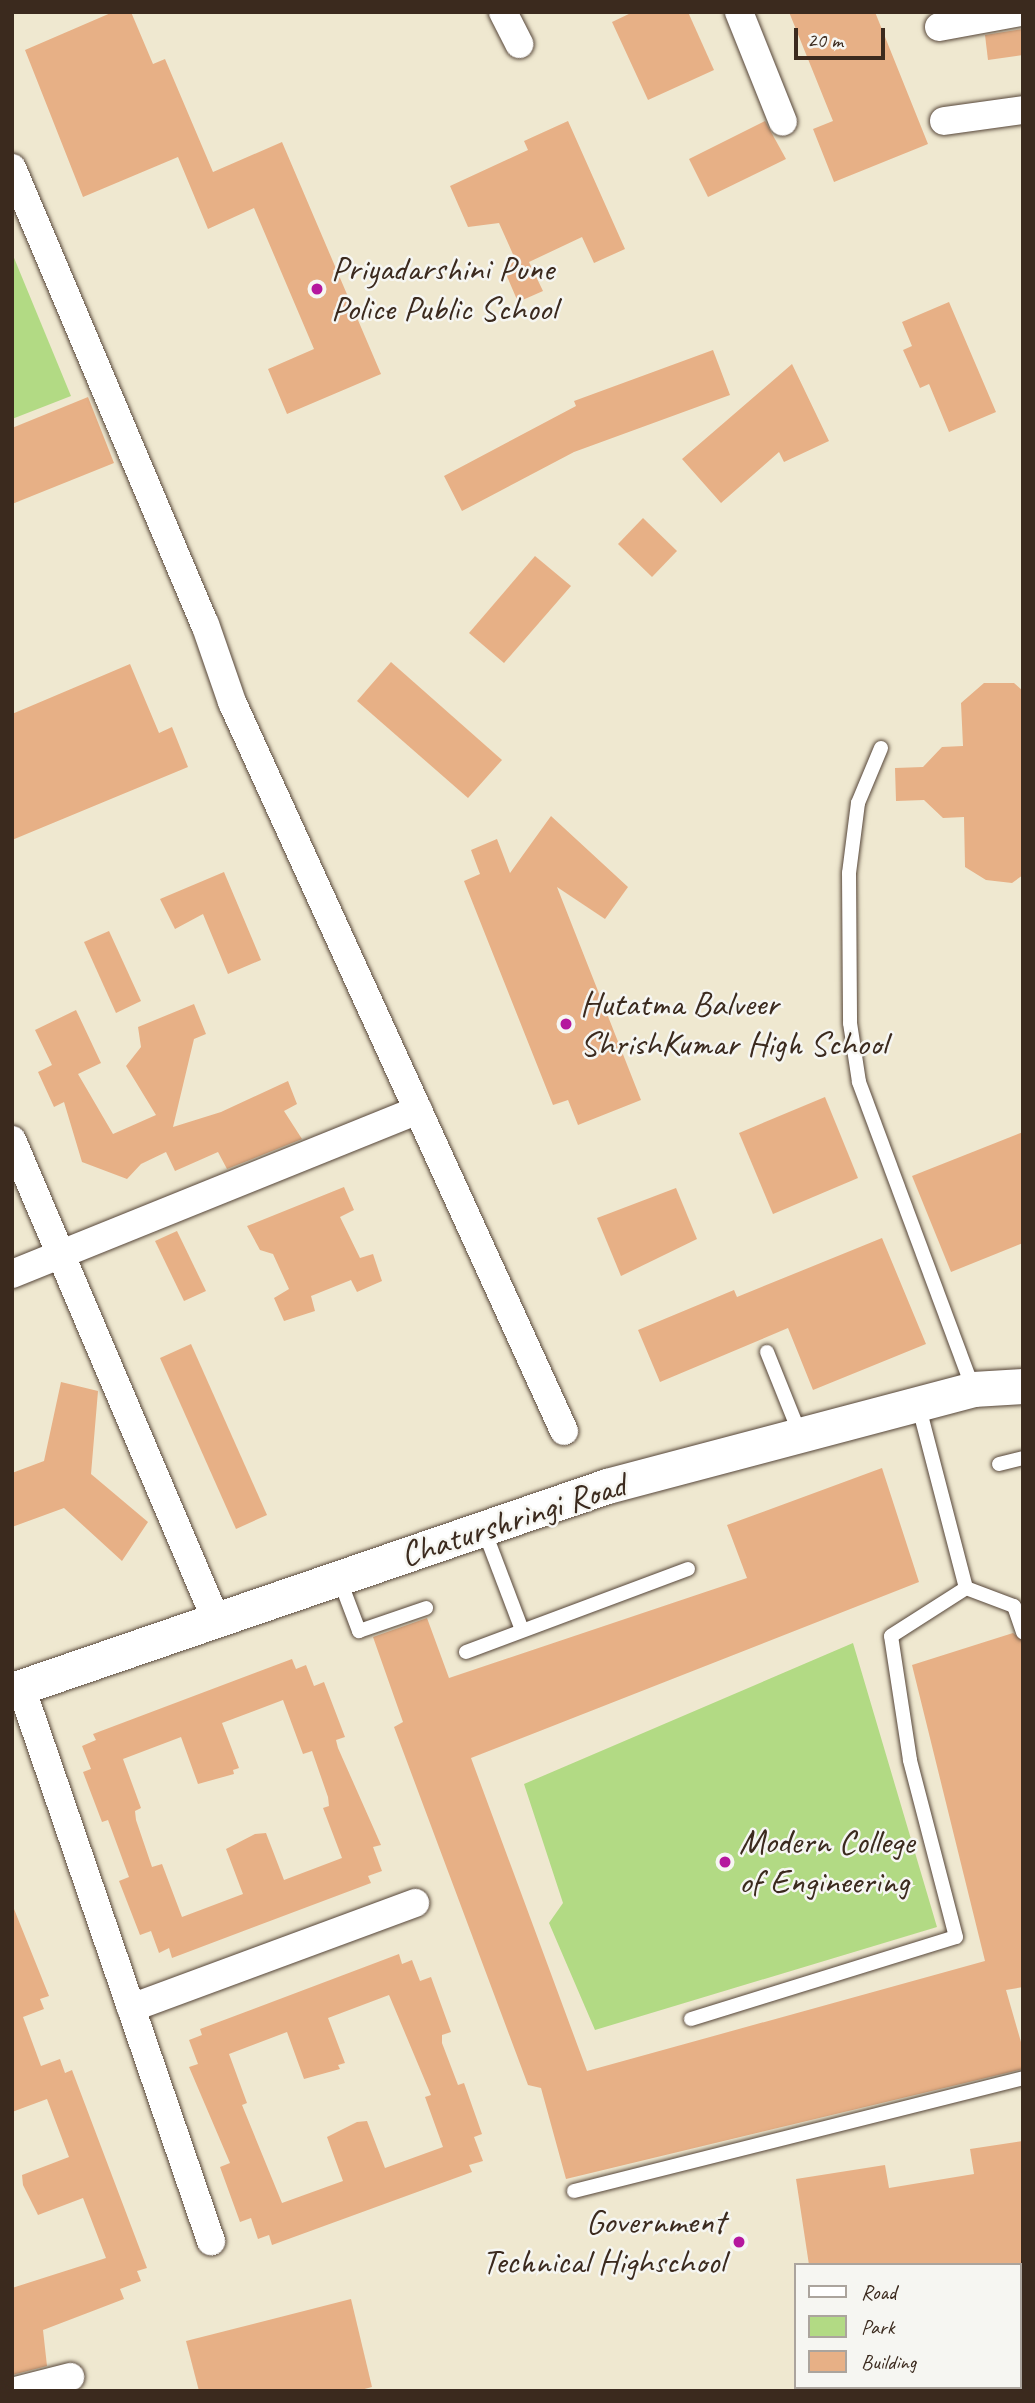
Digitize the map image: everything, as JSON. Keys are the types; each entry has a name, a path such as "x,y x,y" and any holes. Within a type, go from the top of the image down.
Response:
{"street":[{"path":"503,12 519,44"},
{"path":"739,12 783,122"},
{"path":"939,27 1021,12"},
{"path":"944,121 1023,110"},
{"path":"12,168 205,624 232,702 564,1431"},
{"path":"12,1274 418,1110"},
{"path":"12,1140 216,1620"},
{"name":"Chaturshringi Road","path":"16,1689 607,1486 973,1389 1023,1386"},
{"path":"16,1689 131,2008 211,2241"},
{"path":"131,2008 415,1903"},
{"path":"15,2391 70,2377"}],"lane":[{"path":"881,748 858,803 849,873 850,1023 857,1071 973,1389"},
{"path":"766,1352 800,1435"},
{"path":"918,1404 966,1588"},
{"path":"999,1464 1023,1458"},
{"path":"483,1528 522,1630"},
{"path":"466,1652 688,1569"},
{"path":"339,1578 359,1631 426,1608"},
{"path":"966,1588 1014,1606 1023,1632"},
{"path":"691,2019 956,1937 910,1760 891,1636 966,1588"},
{"path":"574,2191 1023,2078"}],"green space":[{"path":"12,253 71,396 12,419"},
{"path":"853,1643 937,1927 595,2030 549,1923 563,1903 524,1784"}],"building":[{"path":"113,12 131,12 153,64 165,59 213,172 282,142 381,374 287,414 268,369 314,349 254,208 208,229 178,157 83,197 25,50"},
{"path":"633,12 688,12 714,70 648,100 612,22"},
{"path":"789,12 875,12 928,144 834,182 813,129 833,121"},
{"path":"1023,29 1023,55 988,60 985,35"},
{"path":"568,121 625,249 594,263 582,237 529,262 543,291 518,302 503,267 516,261 499,223 468,227 450,186 528,150 524,141"},
{"path":"765,121 786,159 708,197 689,159"},
{"path":"949,302 996,412 949,432 929,384 920,388 903,350 912,346 902,322"},
{"path":"713,350 730,395 574,452 462,511 444,476 576,406 574,401"},
{"path":"792,364 829,441 784,462 779,452 721,503 682,459"},
{"path":"88,397 114,463 12,504 12,428"},
{"path":"643,518 677,551 652,577 618,544"},
{"path":"535,556 571,586 504,663 469,633"},
{"path":"391,662 502,760 468,798 357,701"},
{"path":"130,664 159,733 172,727 188,767 12,840 12,714"},
{"path":"984,683 1014,683 1023,691 1023,875 1012,883 986,880 965,867 964,817 943,818 924,800 896,801 895,768 923,767 942,747 963,746 961,703"},
{"name":"Hutatma Balveer ShrishKumar High School","path":"551,816 628,887 605,919 557,887 641,1100 578,1125 568,1100 553,1105 464,881 480,874 471,850 497,839 510,873"},
{"path":"224,872 261,960 228,974 203,914 175,929 160,899"},
{"path":"109,931 141,1001 116,1013 84,942"},
{"path":"194,1004 206,1034 194,1039 173,1127 221,1112 288,1081 297,1104 284,1111 302,1139 227,1169 218,1152 175,1171 166,1152 141,1164 127,1179 82,1162 64,1102 54,1107 38,1072 52,1065 35,1030 76,1010 101,1063 78,1074 113,1134 156,1115 126,1066 141,1047 138,1027"},
{"path":"825,1097 858,1178 773,1214 739,1133"},
{"path":"1023,1132 1023,1243 951,1272 912,1176"},
{"path":"344,1187 354,1210 340,1217 360,1258 373,1254 382,1281 357,1292 351,1280 311,1296 315,1311 284,1321 274,1298 289,1289 273,1254 260,1250 247,1226"},
{"path":"676,1188 697,1239 621,1276 597,1218"},
{"path":"177,1231 206,1291 184,1301 155,1241"},
{"path":"882,1238 926,1344 813,1390 788,1328 660,1382 638,1330 734,1290 737,1297"},
{"path":"191,1344 267,1515 236,1529 160,1358"},
{"path":"61,1382 98,1391 91,1474 148,1522 122,1561 64,1508 12,1527 12,1473 44,1461"},
{"path":"882,1468 919,1582 471,1758 587,2071 985,1961 912,1665 1013,1633 1023,1641 1023,1987 1006,1990 1023,2049 1023,2069 566,2179 541,2088 528,2085 394,1727 403,1722 373,1637 427,1618 449,1678 747,1578 727,1525"},
{"path":"292,1659 296,1669 306,1665 314,1686 324,1682 345,1737 336,1740 338,1748 381,1845 373,1847 382,1871 368,1876 371,1883 172,1958 169,1948 159,1953 151,1931 140,1935 119,1881 129,1877 108,1820 102,1822 83,1772 91,1769 82,1746 96,1740 93,1734","holes":["283,1700 303,1754 312,1751 328,1797 329,1806 323,1808 342,1858 284,1880 266,1833 255,1834 226,1849 243,1894 182,1917 162,1864 152,1867 136,1820 135,1811 141,1808 123,1759 181,1737 198,1784 234,1774 233,1770 239,1768 222,1723"]},
{"path":"12,1904 49,1996 40,1999 44,2009 23,2017 41,2066 60,2059 65,2073 72,2070 147,2268 137,2271 141,2281 120,2289 124,2299 43,2330 47,2366 12,2375 12,2288 106,2258 83,2198 38,2215 23,2185 22,2175 69,2157 47,2099 12,2112"},
{"path":"399,1954 402,1964 412,1960 420,1981 431,1977 451,2032 442,2035 442,2043 458,2085 464,2083 482,2134 474,2137 483,2161 469,2165 472,2172 272,2245 269,2235 258,2239 251,2218 240,2222 220,2167 230,2163 189,2067 198,2064 189,2040 202,2035 200,2029","holes":["389,1995 431,2095 425,2097 443,2147 385,2168 367,2121 357,2122 327,2137 343,2181 282,2203 242,2105 247,2103 229,2054 287,2032 304,2079 340,2069 338,2065 345,2063 328,2018"]},
{"path":"1023,2141 1023,2265 809,2263 796,2179 885,2165 889,2188 974,2174 970,2149"},
{"path":"351,2299 372,2387 357,2391 199,2391 186,2341"}],"place":[{"name":"Priyadarshini Pune Police Public School","path":"317,289"},
{"name":"Hutatma Balveer ShrishKumar High School","path":"566,1024"},
{"name":"Modern College of Engineering","path":"725,1862"},
{"name":"Government Technical Highschool","path":"739,2242"}]}
